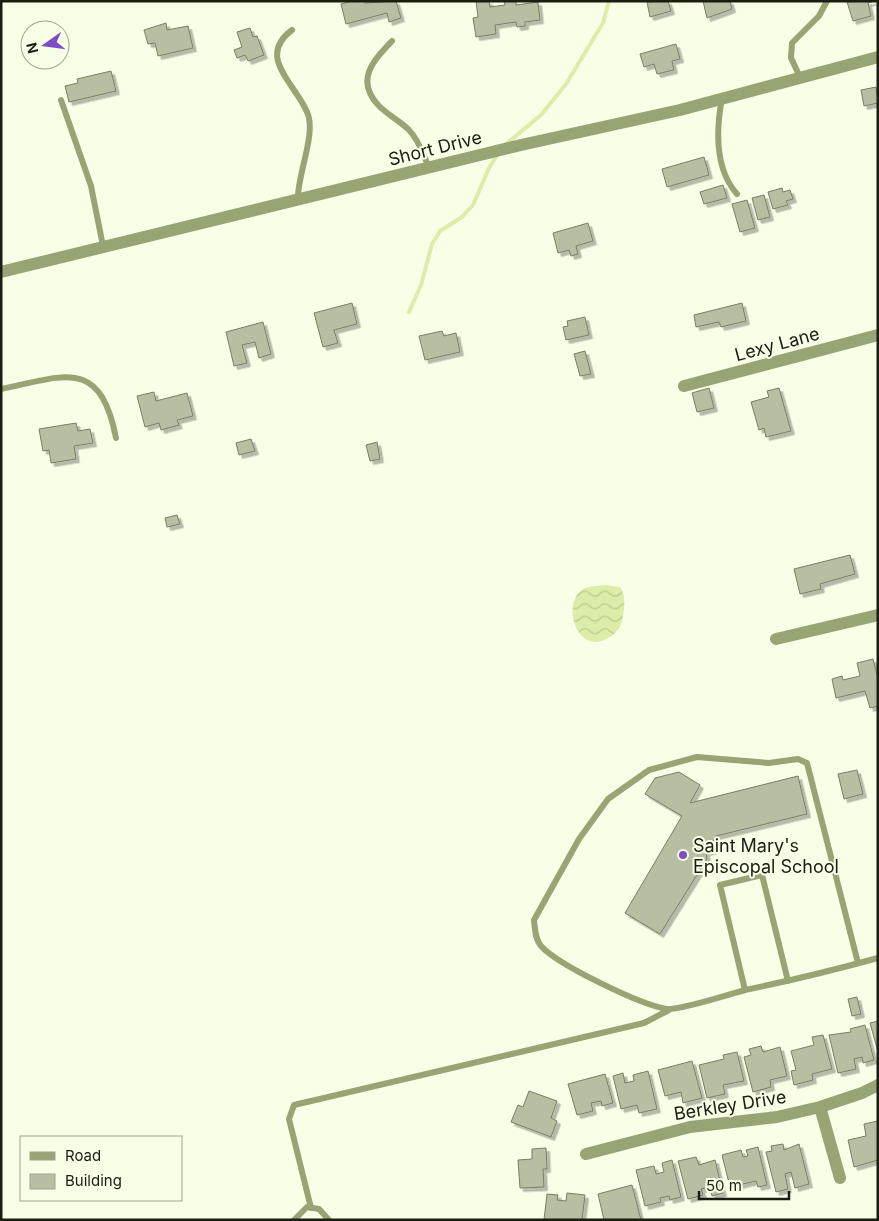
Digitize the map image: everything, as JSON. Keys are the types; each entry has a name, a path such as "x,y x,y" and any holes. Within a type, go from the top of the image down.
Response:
{"street":[{"name":"Short Drive","path":"1,272 429,167 722,98 878,57"},
{"name":"Lexy Lane","path":"684,386 878,335"},
{"path":"776,639 878,615"},
{"name":"Berkley Drive","path":"586,1154 690,1127 777,1117 820,1107 862,1093 878,1085"},
{"path":"820,1107 840,1178"}],"lane":[{"path":"800,77 791,58 792,43 819,16 827,1"},
{"path":"292,30 282,38 276,48 278,63 285,78 308,113 306,156 298,188 298,199"},
{"path":"392,41 372,63 367,78 369,92 378,106 409,129 416,138 429,167"},
{"path":"722,98 716,128 718,143 725,173 737,194"},
{"path":"61,100 91,186 103,246"},
{"path":"1,389 68,376 81,378 92,384 102,395 116,438"},
{"path":"669,1010 643,1003 607,987 566,964 541,946 535,933 534,920 579,840 608,799 649,770 697,757 769,763 798,759 806,763 858,963"},
{"path":"745,990 720,885 762,875 788,981"},
{"path":"311,1208 289,1119 294,1105 644,1022 669,1010 878,958"},
{"path":"294,1220 306,1207 318,1209 329,1220"}],"water":[{"path":"606,585 620,587 624,595 624,612 621,624 617,631 608,638 597,642 588,640 581,635 573,616 576,596 583,589"}],"building":[{"path":"352,1 364,1 365,3 396,1 401,18 389,22 387,13 346,24 341,4"},
{"path":"476,1 489,1 490,7 505,5 504,1 516,1 516,5 538,2 540,20 525,22 525,26 517,27 516,22 495,25 496,34 476,37 473,18 478,17"},
{"path":"668,1 671,11 650,17 647,2"},
{"path":"703,1 730,1 732,9 707,18"},
{"path":"874,1 868,3 871,16 853,21 847,2"},
{"path":"166,23 167,30 188,26 193,48 158,56 155,43 148,44 144,30"},
{"path":"250,28 253,37 257,36 264,55 248,61 245,55 237,58 234,50 242,47 237,32"},
{"path":"676,44 680,59 672,61 674,70 657,74 654,64 644,67 640,54"},
{"path":"111,71 116,91 69,102 65,86 78,83 77,79"},
{"path":"876,87 878,103 864,106 861,90"},
{"path":"704,157 709,175 667,187 662,169"},
{"path":"723,185 727,198 704,204 700,192"},
{"path":"782,188 783,192 790,190 793,199 786,201 788,205 773,209 768,192"},
{"path":"764,195 770,217 758,220 752,198"},
{"path":"747,200 755,228 740,232 732,204"},
{"path":"588,223 593,241 576,246 578,254 571,256 569,250 558,253 553,233"},
{"path":"352,303 357,324 334,330 338,343 323,347 314,313"},
{"path":"742,303 746,321 721,327 719,322 696,327 694,315"},
{"path":"585,317 589,335 566,340 563,327 568,326 567,321"},
{"path":"263,322 271,354 259,358 255,342 242,345 247,363 234,366 226,332"},
{"path":"442,331 444,336 456,333 460,352 425,360 419,336"},
{"path":"585,351 591,374 580,376 574,354"},
{"path":"709,388 714,408 697,412 692,393"},
{"path":"779,388 791,431 766,437 764,428 759,430 751,402 769,397 767,391"},
{"path":"154,392 156,401 187,393 193,416 177,420 179,425 161,430 159,423 145,427 137,396"},
{"path":"76,423 78,431 90,429 93,443 74,446 76,459 51,463 49,450 43,451 39,429"},
{"path":"251,439 255,451 239,455 236,443"},
{"path":"377,442 380,459 370,461 366,445"},
{"path":"177,515 180,524 167,527 165,518"},
{"path":"850,555 855,574 820,584 821,589 800,594 794,569"},
{"path":"873,659 878,678 878,706 870,708 865,691 836,698 832,679 842,676 843,680 860,676 857,663"},
{"path":"857,770 863,794 844,799 838,774"},
{"name":"Saint Mary's Episcopal School","path":"679,772 700,785 690,803 798,776 807,814 716,836 712,843 713,850 706,852 707,859 660,934 625,913 682,816 645,794 655,778"},
{"path":"857,997 861,1014 852,1016 848,999"},
{"path":"878,1021 878,1052 870,1023"},
{"path":"865,1025 874,1060 863,1063 862,1057 854,1059 856,1069 838,1073 829,1035 851,1032 850,1029"},
{"path":"823,1035 832,1069 812,1074 813,1080 794,1085 791,1071 796,1070 791,1051 814,1045 812,1037"},
{"path":"761,1046 763,1052 780,1047 787,1076 770,1080 771,1087 753,1092 744,1057 751,1055 749,1049"},
{"path":"737,1052 744,1081 723,1085 725,1094 707,1098 699,1065 724,1059 723,1055"},
{"path":"692,1061 702,1098 683,1103 681,1092 665,1096 658,1070"},
{"path":"648,1071 657,1109 639,1113 637,1105 621,1109 613,1076 623,1073 625,1083 634,1081 633,1075"},
{"path":"605,1074 613,1103 602,1106 601,1101 591,1103 593,1111 577,1115 568,1084"},
{"path":"529,1091 557,1101 551,1118 557,1121 551,1137 511,1122 518,1105 523,1107"},
{"path":"878,1121 878,1160 854,1167 848,1140 866,1136 864,1124"},
{"path":"783,1144 784,1150 799,1144 809,1184 795,1188 791,1172 785,1174 788,1189 776,1192 766,1152 772,1151 771,1146"},
{"path":"758,1147 767,1185 758,1187 756,1181 730,1187 722,1155 741,1150 743,1157 748,1156 746,1150"},
{"path":"546,1148 547,1169 543,1169 544,1187 520,1188 518,1160 532,1159 532,1149"},
{"path":"696,1157 699,1165 715,1160 723,1193 712,1196 710,1187 701,1189 703,1195 688,1199 678,1161"},
{"path":"672,1160 681,1197 670,1200 669,1196 660,1198 661,1202 645,1206 636,1170 654,1166 656,1174 664,1172 662,1163"},
{"path":"632,1185 641,1220 604,1220 598,1194"},
{"path":"567,1193 585,1195 582,1220 544,1220 547,1194 558,1195 557,1200 566,1201"}],"waterway":[{"path":"506,144 541,115 566,84 603,23 609,1"},
{"path":"409,312 421,285 432,244 440,231 462,217 473,205 489,168 497,155"}],"place":[{"name":"Saint Mary's Episcopal School","path":"683,855"}]}
